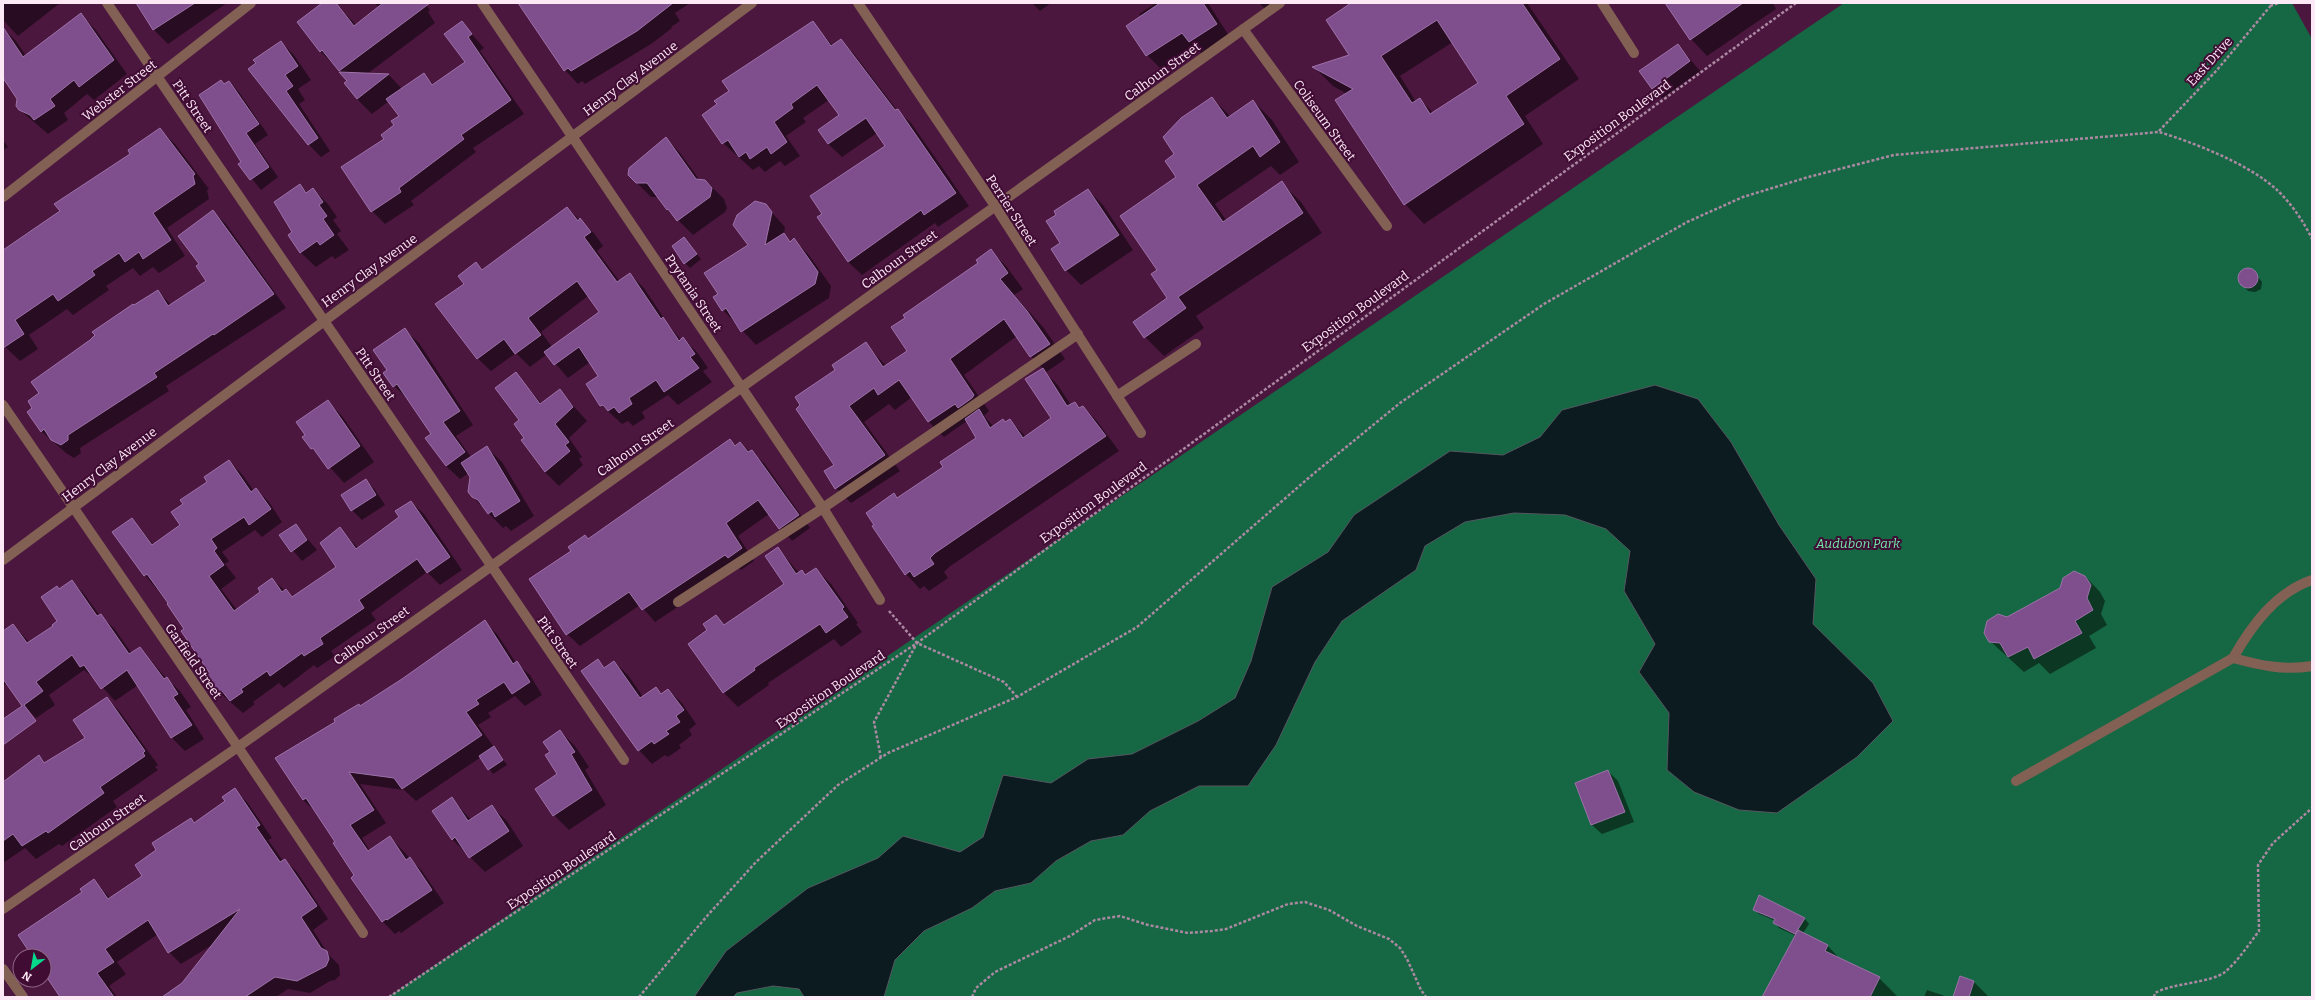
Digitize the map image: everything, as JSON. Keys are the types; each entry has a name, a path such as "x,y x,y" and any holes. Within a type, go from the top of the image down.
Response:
{"street":[{"name":"Pitt Street","path":"107,3 490,566 624,760"},
{"name":"Webster Street","path":"3,197 251,3"},
{"name":"Prytania Street","path":"482,3 823,508 880,600"},
{"name":"Henry Clay Avenue","path":"3,560 324,320 573,138 752,3"},
{"name":"Perrier Street","path":"858,3 995,206 1142,433"},
{"name":"Calhoun Street","path":"3,909 238,747 1280,3"},
{"path":"1602,3 1634,53"},
{"name":"Coliseum Street","path":"1243,29 1387,226"},
{"path":"678,602 823,508 1078,334"},
{"path":"1117,396 1196,344"},
{"name":"Garfield Street","path":"3,405 238,747 363,933"},
{"path":"2016,781 2233,658 2250,629 2273,602 2302,583 2312,580"},
{"path":"2233,658 2266,667 2299,668 2312,666"},
{"path":"3,969 23,997"}],"path":[{"name":"Exposition Boulevard","path":"389,997 917,643 1796,3"},
{"name":"East Drive","path":"2159,132 2217,70 2273,3"},
{"path":"2270,6 2279,3"},
{"path":"639,997 707,916 761,857 838,785 881,758 1017,697 1137,627 1312,475 1400,404 1544,304 1687,222 1743,197 1805,178 1894,155 2159,132 2196,143 2242,166 2277,189 2306,226 2312,240"},
{"path":"880,600 917,643 1004,682 1017,697"},
{"path":"881,758 874,722 917,643"},
{"path":"2154,997 2155,993 2163,988 2184,985 2224,972 2259,931 2258,865 2273,843 2312,808"},
{"path":"972,997 976,988 995,972 1070,936 1095,920 1120,916 1148,925 1188,933 1212,931 1226,929 1288,904 1305,902 1329,910 1357,926 1389,939 1400,948 1426,997"}],"green space":[{"name":"Audubon Park","path":"1844,3 2292,3 2312,39 2312,997 388,997"}],"shaded area":[{"path":"1655,385 1698,399 1731,442 1779,525 1816,579 1813,624 1873,683 1893,721 1857,757 1777,813 1739,810 1694,792 1667,770 1669,713 1639,672 1655,644 1624,591 1630,551 1606,529 1565,515 1514,513 1465,522 1425,546 1416,570 1342,621 1315,662 1276,745 1248,786 1199,786 1150,811 1123,835 1091,841 1056,861 1031,883 995,891 972,908 924,931 895,960 884,997 804,997 799,989 773,986 737,993 733,997 694,997 726,951 808,888 878,858 903,836 960,852 983,837 1003,775 1051,783 1088,759 1132,754 1198,721 1235,698 1251,661 1272,587 1328,552 1354,515 1450,451 1503,455 1540,437 1562,410"}],"building":[{"path":"136,3 195,3 153,30"},
{"path":"322,3 336,3 354,26 383,3 430,3 339,71 322,50 320,52 297,22"},
{"path":"518,3 673,3 637,31 571,71 568,68 564,71"},
{"path":"1160,3 1203,3 1217,24 1189,42 1182,33 1146,56 1126,26"},
{"path":"1351,3 1522,3 1560,59 1506,96 1524,124 1404,205 1335,100 1353,89 1312,67 1349,55 1326,20","holes":["1437,20 1478,83 1430,114 1420,98 1412,103 1381,56"]},
{"path":"1665,3 1743,3 1690,40"},
{"path":"81,13 114,60 79,87 74,80 50,99 55,106 34,120 30,115 19,110 16,106 17,99 3,78 3,27 23,57"},
{"path":"462,21 472,34 468,37 511,100 461,135 464,139 399,188 401,192 371,212 341,167 384,139 381,135 394,125 391,121 399,116 386,99 424,73 432,85 465,62 444,34"},
{"path":"813,21 831,46 841,39 895,110 898,109 956,193 924,215 921,210 848,262 817,217 822,214 810,196 885,146 866,118 828,144 818,130 839,115 817,85 791,104 793,108 774,122 787,142 771,154 767,147 750,159 746,152 739,157 728,140 722,144 702,115 717,104 714,101 729,91 722,81"},
{"path":"281,41 298,66 285,75 293,86 286,91 318,138 308,145 248,69 256,63 253,60"},
{"path":"1678,44 1690,61 1652,89 1639,71"},
{"path":"339,72 389,74 357,99 344,83 347,81"},
{"path":"221,80 224,84 229,81 259,124 246,133 269,167 250,180 238,164 241,162 199,95"},
{"path":"1212,97 1227,118 1253,100 1280,142 1260,157 1253,146 1197,185 1223,222 1282,181 1303,213 1178,297 1186,308 1144,338 1133,322 1167,298 1151,274 1157,270 1120,216 1176,177 1165,161 1174,154 1163,137 1181,118"},
{"path":"160,128 195,174 193,176 195,184 153,213 171,240 143,259 139,252 125,262 119,253 92,271 95,275 58,301 53,294 15,320 24,334 3,348 3,250 60,211 54,204 130,154 128,150"},
{"path":"666,137 696,179 705,180 712,188 710,197 677,221 647,183 636,183 628,175 629,168"},
{"path":"300,184 306,193 313,188 323,202 319,205 327,216 323,219 334,235 320,245 317,241 300,253 288,235 292,232 274,202"},
{"path":"1088,189 1119,235 1065,271 1051,249 1060,243 1046,221 1056,215 1054,211"},
{"path":"755,201 766,204 772,212 765,245 784,233 790,242 794,238 818,272 815,284 741,332 726,308 722,311 713,297 718,294 704,273 748,245 733,225 737,215"},
{"path":"567,207 578,221 580,218 591,232 584,237 617,282 630,273 661,319 663,317 679,341 683,337 695,354 690,357 699,368 664,392 656,380 629,398 632,404 619,413 614,407 608,411 603,405 600,406 586,384 598,376 579,347 554,365 544,352 599,312 577,281 528,318 541,335 515,354 504,339 477,359 435,304 464,284 458,276 476,262 482,270"},
{"path":"213,210 274,294 214,335 213,334 154,373 157,377 68,435 68,440 61,445 51,440 44,429 41,432 27,412 32,408 28,401 39,393 31,382 90,340 95,335 92,332 133,304 134,305 158,290 168,306 206,281 196,266 199,264 178,236"},
{"path":"684,237 697,254 684,264 672,246"},
{"path":"991,249 1008,273 1000,279 1027,311 1050,344 1030,357 1004,319 950,359 974,395 972,398 958,408 955,404 928,422 899,380 878,395 874,388 849,406 885,455 835,489 824,471 834,465 796,409 800,405 795,397 835,370 832,365 866,342 883,367 907,351 891,327 905,318 903,315 978,263 976,260"},
{"path":"2248,268 2255,271 2258,278 2255,285 2248,288 2241,285 2238,278 2241,271"},
{"path":"405,328 460,411 443,422 465,452 446,466 425,438 431,434 397,384 393,387 383,373 387,370 373,350"},
{"path":"1043,368 1067,406 1075,402 1079,408 1083,406 1106,436 935,553 930,558 934,564 914,577 910,571 905,575 872,526 874,525 866,513 894,493 897,498 943,467 940,462 976,438 965,419 979,409 990,428 1003,419 1005,422 1010,419 1023,438 1051,418 1025,379"},
{"path":"516,372 540,404 560,389 573,407 555,424 569,442 565,445 570,451 545,472 521,440 524,438 514,424 519,420 495,388"},
{"path":"328,400 360,446 328,469 313,448 311,449 302,437 305,435 296,422"},
{"path":"730,439 735,446 740,442 748,452 752,450 799,515 779,529 758,500 726,523 742,548 728,558 725,555 642,610 629,592 566,635 529,579 571,551 568,547 585,535 588,539"},
{"path":"487,446 520,501 495,517 492,511 488,514 478,500 472,497 468,492 470,477 461,463"},
{"path":"229,460 251,492 256,488 271,509 249,525 244,517 211,539 217,548 214,551 224,565 209,576 234,611 260,592 258,588 272,578 282,592 286,589 292,597 336,567 320,543 340,527 356,549 399,517 395,511 411,501 450,557 427,573 417,559 359,600 364,608 320,638 323,644 304,656 302,653 270,676 267,671 241,689 243,692 230,701 222,691 219,693 205,675 209,672 181,631 184,629 167,604 168,603 147,574 144,576 112,532 132,518 152,545 180,525 171,512 183,504 180,500 207,482 204,477"},
{"path":"366,479 376,495 351,511 341,495"},
{"path":"296,524 307,540 291,552 279,535"},
{"path":"778,547 796,574 802,570 805,575 816,568 844,607 842,609 848,617 826,633 820,624 754,668 755,670 723,693 688,644 707,630 703,624 716,615 724,625 784,584 765,556"},
{"path":"2074,571 2085,576 2091,585 2087,598 2093,610 2075,621 2082,633 2034,659 2028,647 2008,657 2000,643 1989,642 1984,633 1987,621 1998,614 2007,617 2060,588 2063,578"},
{"path":"72,580 97,616 101,614 129,654 140,647 164,679 167,677 178,694 173,697 192,725 171,738 127,670 101,689 84,665 80,667 72,655 36,682 43,691 24,705 36,721 3,745 3,719 22,706 3,679 3,631 13,624 27,643 53,626 52,625 57,621 41,597 57,586 59,589"},
{"path":"485,620 513,664 517,661 530,682 512,694 504,682 476,700 479,704 466,712 482,735 402,789 394,778 349,772 374,810 350,825 368,851 390,836 406,860 410,857 432,890 382,922 351,878 354,875 333,843 335,842 306,798 303,800 275,758 335,722 334,719 359,704 360,706 402,679"},
{"path":"598,659 604,668 614,661 640,698 656,687 661,694 668,689 684,710 676,716 680,722 666,731 669,734 654,744 652,741 638,751 581,671"},
{"path":"107,697 145,751 143,753 145,756 100,787 104,793 48,833 46,831 22,846 13,834 3,841 3,782 39,755 44,763 85,738 73,720"},
{"path":"560,730 575,752 571,754 592,790 553,816 535,789 557,774 545,755 550,752 543,742"},
{"path":"494,746 503,760 488,770 479,756"},
{"path":"1608,770 1625,812 1591,825 1575,783"},
{"path":"235,788 260,825 256,827 280,862 285,859 317,906 301,917 321,948 327,951 329,959 326,966 297,981 275,977 245,997 162,997 182,983 240,909 168,953 148,920 105,949 114,962 97,973 114,997 60,997 52,985 52,948 27,948 18,935 82,892 80,889 94,879 108,899 142,876 135,865 156,850 152,843 191,818 194,823 225,801 222,797"},
{"path":"452,797 468,821 492,805 509,831 469,858 455,837 452,840 432,811"},
{"path":"1759,895 1805,918 1795,934 1773,923 1775,919 1753,910"},
{"path":"1798,930 1828,945 1825,951 1880,977 1870,997 1762,997"},
{"path":"1960,976 1974,981 1969,997 1953,997"}]}
